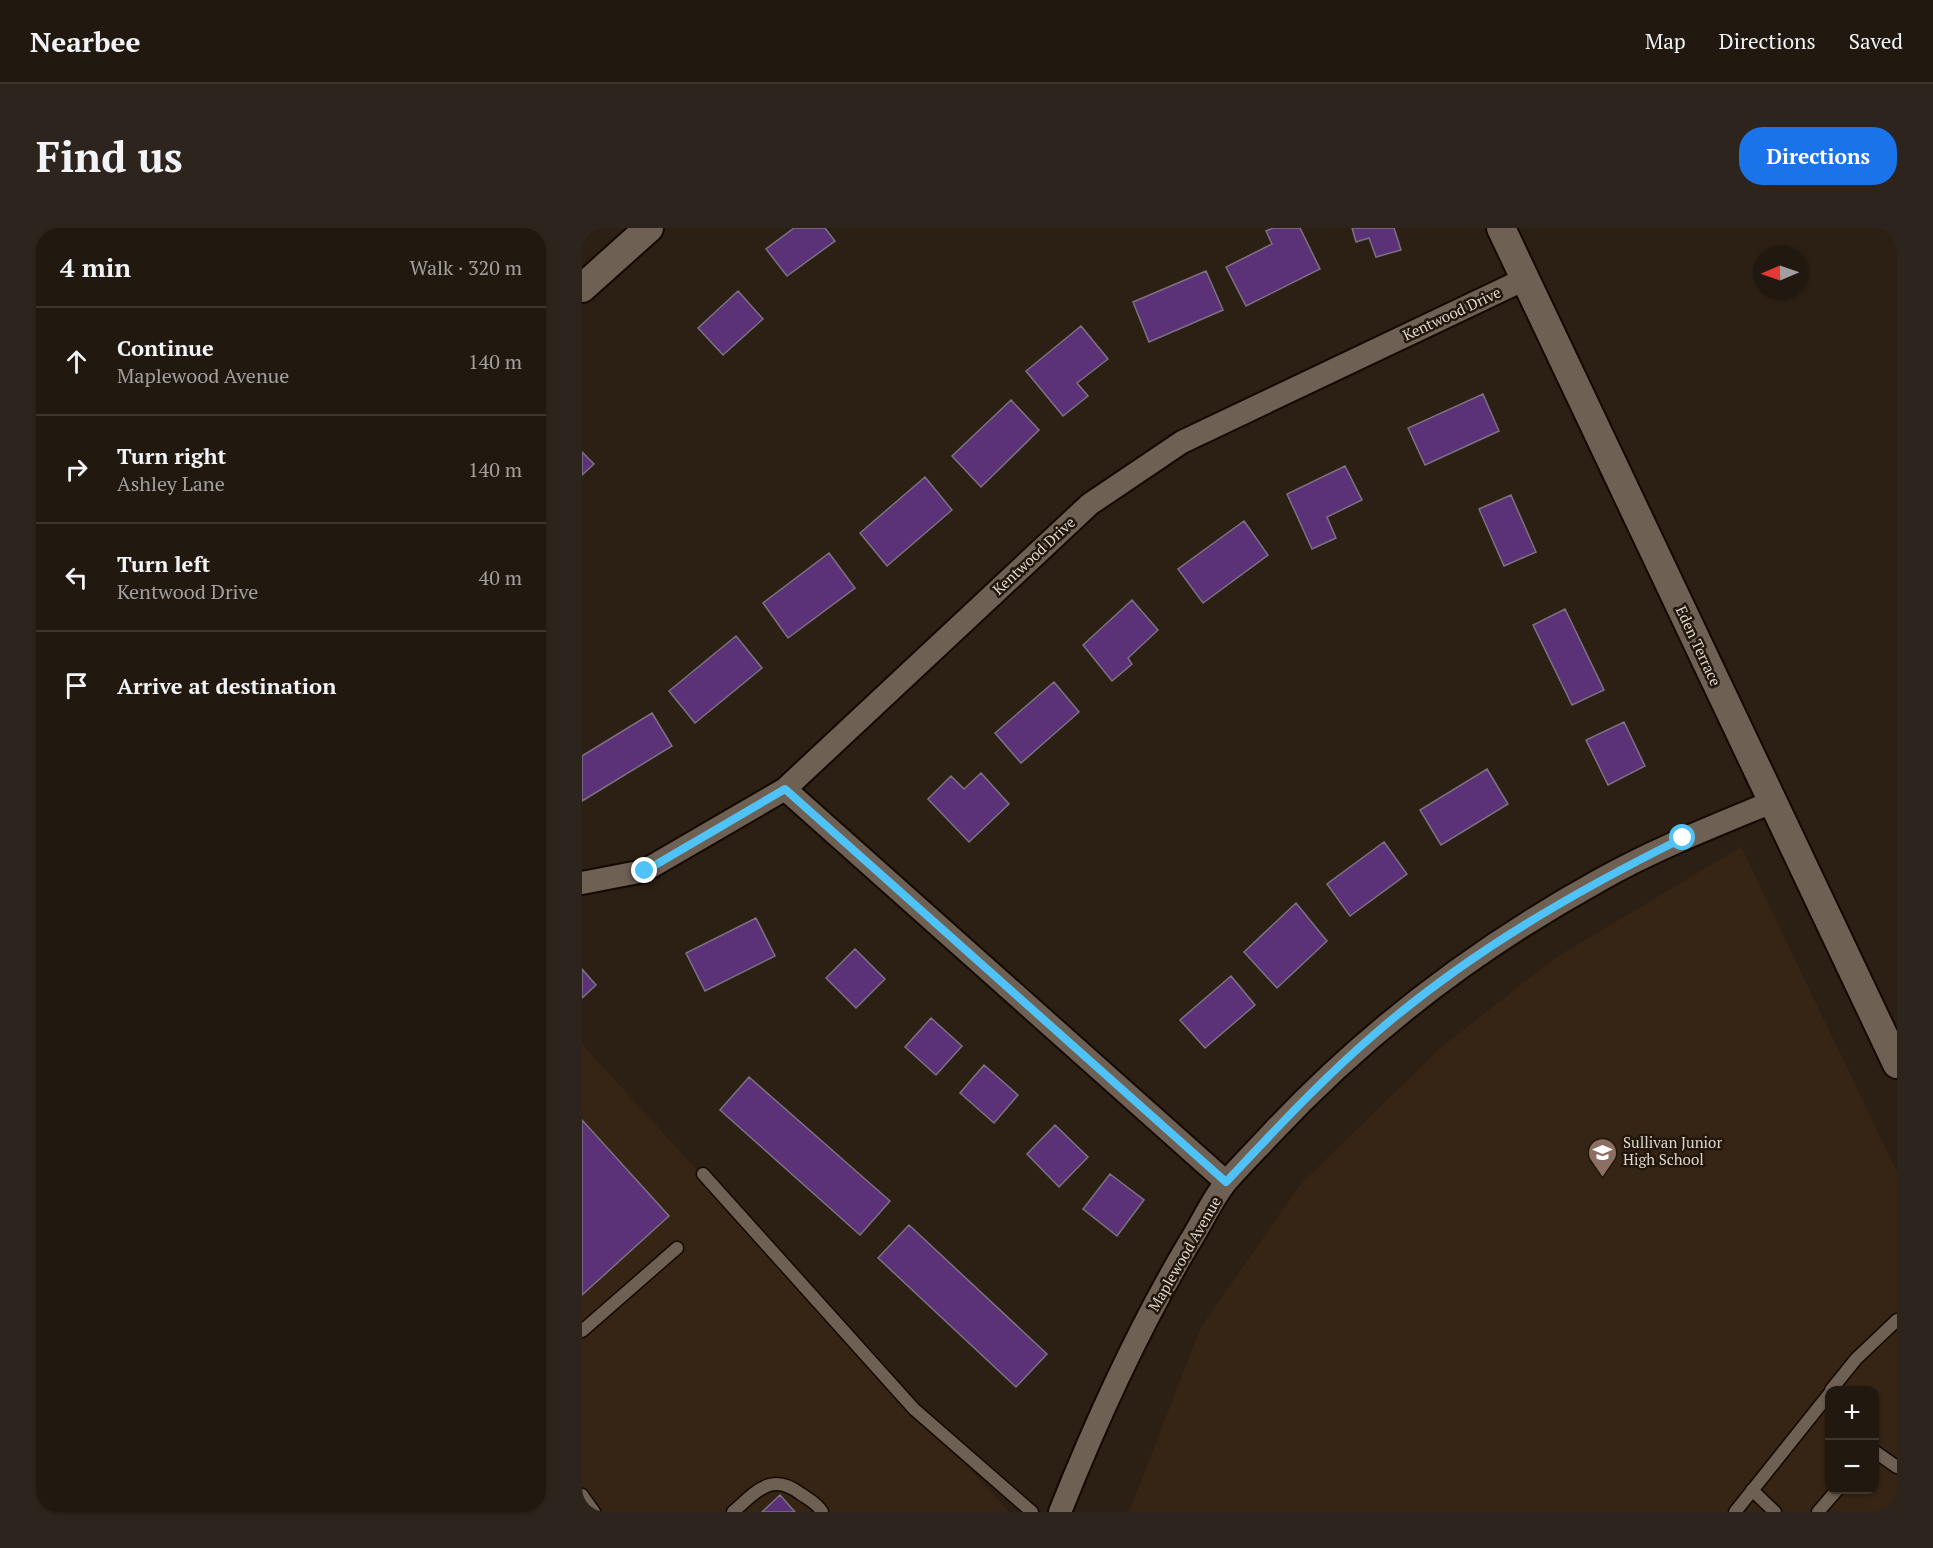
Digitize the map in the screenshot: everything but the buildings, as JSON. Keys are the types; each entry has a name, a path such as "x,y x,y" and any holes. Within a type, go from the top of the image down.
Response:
{"street":[{"path":"582,288 649,228"},
{"name":"Eden Terrace","path":"1501,228 1897,1064"},
{"name":"Kentwood Drive","path":"582,883 645,871 785,789 1090,504 1182,442 1525,279"},
{"path":"785,789 1226,1182"},
{"name":"Maplewood Avenue","path":"1060,1512 1096,1422 1135,1341 1226,1182 1310,1092 1378,1031 1449,975 1524,924 1602,879 1683,838 1772,802"}],"lane":[{"path":"704,1174 914,1409 1032,1512"},
{"path":"582,1331 677,1248"},
{"path":"1834,1386 1856,1359 1897,1320"},
{"path":"1735,1512 1825,1397"},
{"path":"1879,1454 1897,1467"},
{"path":"733,1512 759,1489 777,1482 789,1485 822,1512"},
{"path":"1752,1490 1775,1512"},
{"path":"1818,1512 1834,1494"},
{"path":"582,1496 594,1512"}],"shaded area":[{"name":"Sullivan Junior High School","path":"1741,847 1897,1172 1897,1512 1129,1512 1201,1327 1301,1184 1438,1050 1555,958"},
{"path":"582,1044 1009,1512 582,1512"}],"place":[{"name":"Sullivan Junior High School","path":"1602,1178"}],"route":[{"path":"645,871 785,789 1226,1182 1310,1092 1378,1031 1449,975 1524,924 1602,879 1683,838"}]}
